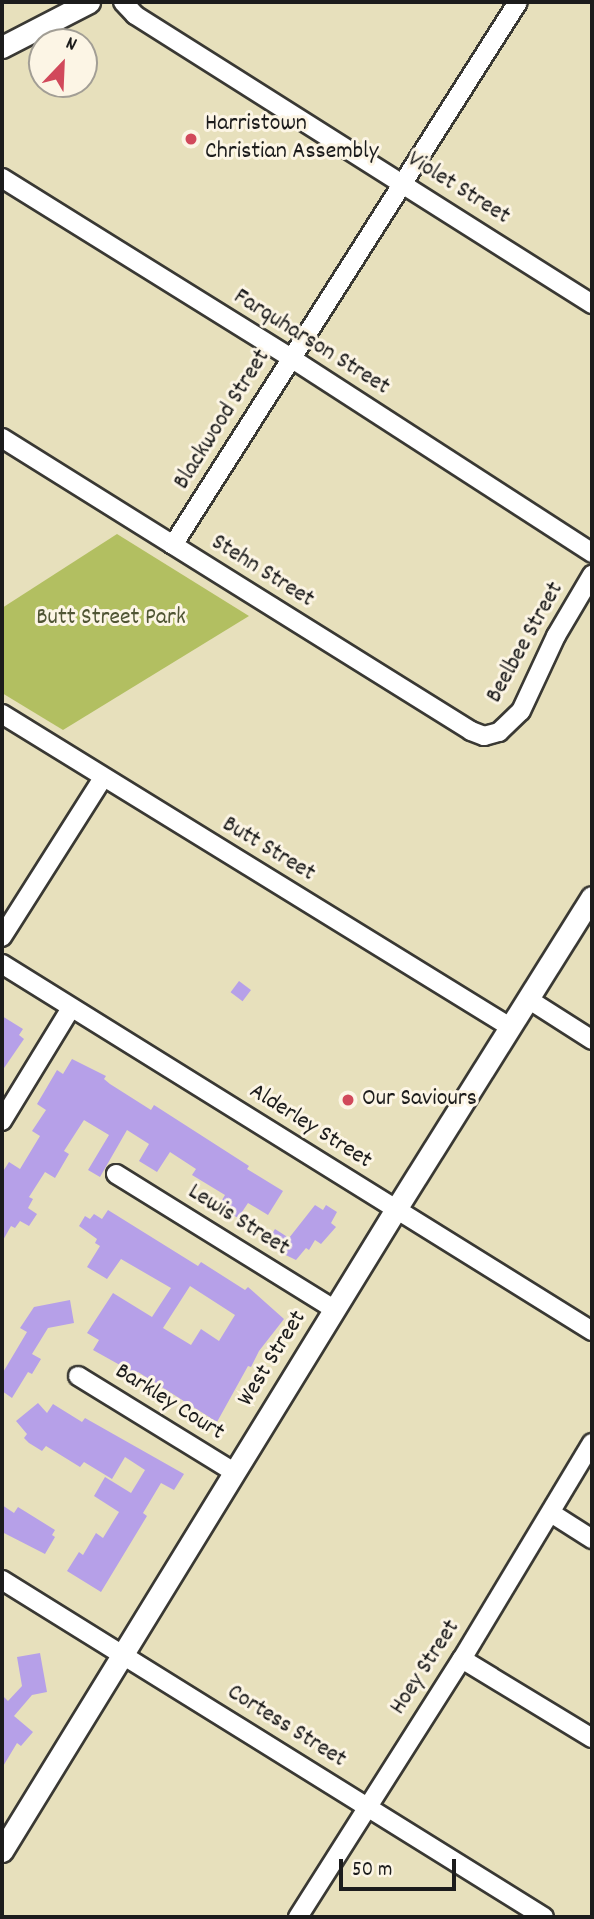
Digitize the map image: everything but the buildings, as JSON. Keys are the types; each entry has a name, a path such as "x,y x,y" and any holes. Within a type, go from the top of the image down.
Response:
{"main road":[{"path":"2,47 89,2"},
{"name":"West Street","path":"2,1851 396,1209 592,897"}],"street":[{"name":"Violet Street","path":"123,2 135,15 592,304"},
{"name":"Blackwood Street","path":"173,545 518,2"},
{"name":"Farquharson Street","path":"2,178 292,358 592,553"},
{"name":"Stehn Street","path":"2,438 471,731 484,736 499,732"},
{"name":"Beelbee Street","path":"499,732 522,711 556,636 592,575"},
{"name":"Butt Street","path":"2,714 510,1027"},
{"path":"2,937 103,778"},
{"name":"Alderley Street","path":"2,964 592,1331"},
{"path":"528,999 592,1040"},
{"path":"2,1121 71,1008"},
{"name":"Lewis Street","path":"116,1174 334,1310"},
{"name":"Barkley Court","path":"78,1376 234,1472"},
{"name":"Hoey Street","path":"298,1917 366,1806 462,1659 592,1443"},
{"path":"551,1513 592,1539"},
{"name":"Cortess Street","path":"2,1580 544,1917"},
{"path":"462,1659 592,1738"}],"green space":[{"name":"Butt Street Park","path":"117,534 249,616 63,730 2,693 2,608"}],"place":[{"name":"Harristown Christian Assembly","path":"191,139"},
{"name":"Our Saviours","path":"348,1100"}]}
